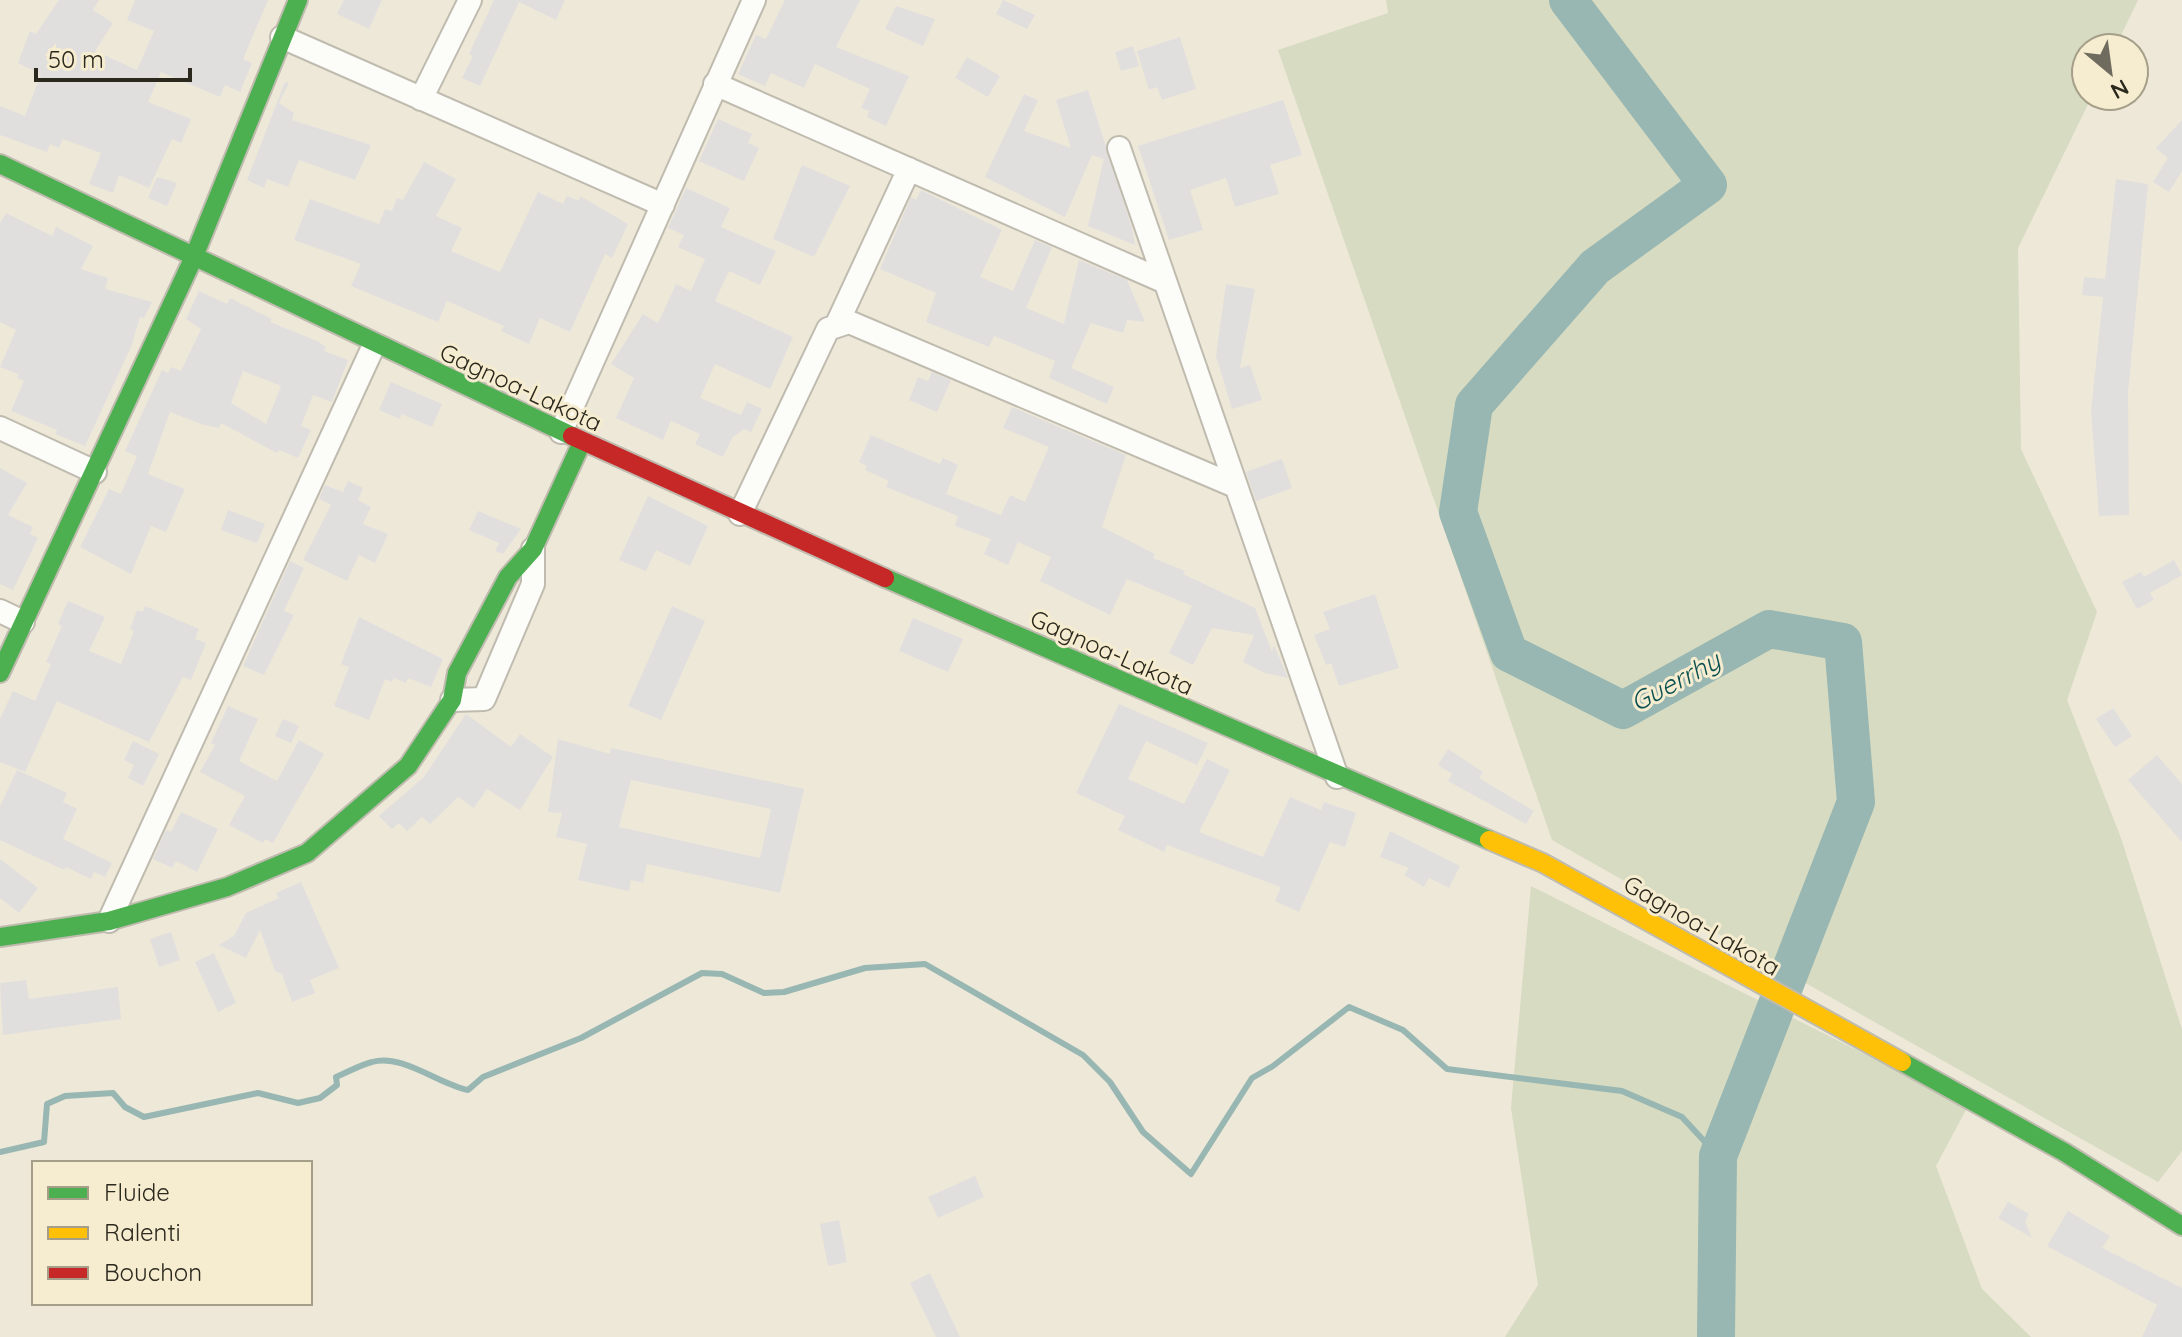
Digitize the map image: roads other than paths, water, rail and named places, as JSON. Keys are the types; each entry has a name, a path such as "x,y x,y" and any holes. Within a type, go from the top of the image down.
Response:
{"main road":[{"path":"0,673 193,259 298,0"},
{"name":"Gagnoa-Lakota","path":"0,164 374,345 740,514 1337,777 1543,863 1819,1019 2064,1152 2182,1226"},
{"path":"0,937 109,921 227,887 307,853 408,766 452,700 457,673 501,591 533,549 582,442"}],"street":[{"path":"421,99 470,0"},
{"path":"561,432 754,0"},
{"path":"282,37 663,205"},
{"path":"715,84 1163,281"},
{"path":"1119,148 1337,777"},
{"path":"837,324 909,169"},
{"path":"740,514 828,329 849,322 1235,486"},
{"path":"109,921 374,345"},
{"path":"0,428 95,472"},
{"path":"452,700 484,699 533,584 533,549"},
{"path":"0,611 23,622"}],"waterway":[{"name":"Guerrhy","path":"1568,0 1708,185 1595,267 1474,405 1458,512 1509,653 1623,710 1769,629 1843,642 1856,802 1718,1156 1716,1337"},
{"path":"0,1152 44,1142 47,1104 65,1096 113,1093 125,1107 144,1117 258,1093 298,1103 320,1098 337,1085 336,1077 368,1063 384,1060 408,1065 468,1090 483,1077 581,1038 702,973 722,974 764,993 784,992 865,968 925,964 1083,1055 1110,1082 1143,1132 1191,1174 1252,1078 1273,1066 1349,1007 1403,1030 1447,1069 1622,1091 1682,1117 1718,1156"}]}
